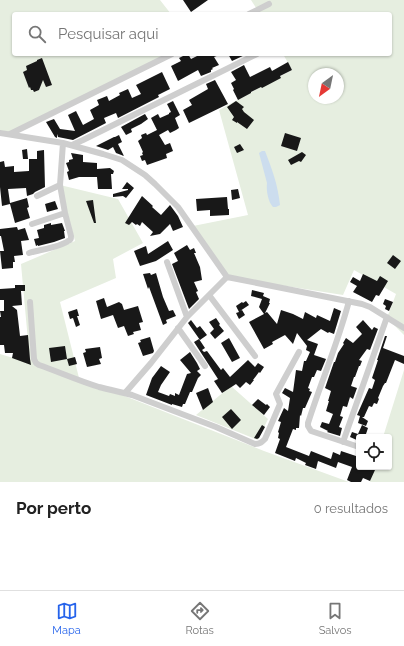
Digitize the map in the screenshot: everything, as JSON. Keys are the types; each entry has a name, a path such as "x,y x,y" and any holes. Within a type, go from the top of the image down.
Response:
{"street":[{"path":"253,12 269,4"},
{"path":"9,134 168,56"},
{"path":"72,145 254,56"},
{"path":"0,133 63,143 122,160 145,175 178,207 227,277 349,301 370,307 404,328"},
{"path":"28,253 57,246 70,240 71,236 60,185 63,143"},
{"path":"38,196 60,185"},
{"path":"32,224 65,213"},
{"path":"167,262 187,317"},
{"path":"125,393 187,317 227,277"},
{"path":"210,295 255,356"},
{"path":"349,301 342,327 308,426 311,431 356,446"},
{"path":"30,302 34,359 39,365 92,385 115,392 125,393 216,427 255,444 258,444 265,439 280,404 276,394 299,352"},
{"path":"343,442 387,317"},
{"path":"178,328 205,366"}],"shaded area":[{"path":"0,0 160,0 169,12 12,12 12,56 166,56 12,133 0,131"},
{"path":"251,0 404,0 404,335 387,318 396,294 354,270 343,295 228,277 193,226 248,215 219,110 292,70 284,56 392,56 392,12 259,12"},
{"path":"60,185 118,199 143,243 113,259 116,278 60,302 79,378 264,451 349,482 0,482 0,354 30,363 21,264 75,241"},
{"path":"404,370 404,482 370,482 373,470 392,470 392,434 384,434"},
{"path":"231,386 268,419 258,440 196,415"}],"water":[{"path":"265,151 276,184 280,205 276,207 271,205 268,196 267,183 259,153"}],"building":[{"path":"183,0 208,0 191,12"},
{"path":"183,56 189,56 191,59 197,56 217,56 214,57 219,65 212,68 213,69 211,72 201,76 198,70 178,81 171,66 181,61 179,58"},
{"path":"229,56 243,56 232,61"},
{"path":"42,58 52,85 46,87 43,80 39,90 34,92 30,87 29,88 23,72 27,70 26,66"},
{"path":"288,62 292,70 280,76 281,78 251,92 238,100 231,83 236,80 231,72 244,65 250,77 270,67 272,71"},
{"path":"162,72 170,89 158,95 159,97 118,118 116,113 104,118 106,123 73,140 58,137 57,134 57,138 55,137 46,122 54,119 60,129 75,131 68,115 76,111 83,125 94,119 90,110 99,105 97,100 107,96 109,101 120,95 119,93 128,89 132,98 141,94 136,85"},
{"path":"215,80 228,104 189,123 183,110 192,105 189,100 208,89 206,84"},
{"path":"173,101 180,115 175,118 179,128 170,133 168,130 159,135 165,145 170,143 173,151 166,154 167,158 147,165 145,160 142,161 140,156 143,155 143,152 138,141 142,138 141,135 146,133 147,135 157,130 151,118 158,114 160,118 169,114 171,112 167,104"},
{"path":"236,101 244,107 242,109 244,112 254,120 247,129 232,120 234,117 227,107"},
{"path":"145,114 148,119 131,129 132,132 126,135 121,127"},
{"path":"285,133 301,138 297,151 281,146"},
{"path":"119,135 122,142 118,144 124,156 116,153 113,147 108,150 96,146 114,137"},
{"path":"240,144 244,150 237,153 234,147"},
{"path":"27,149 28,159 23,159 22,150"},
{"path":"44,150 45,187 27,196 26,188 8,189 10,203 27,198 29,207 27,208 30,218 15,223 10,204 2,206 0,162 4,161 5,167 14,166 14,172 29,171 29,159 37,159 37,151"},
{"path":"302,152 306,155 301,162 299,161 291,165 288,160"},
{"path":"71,153 83,155 83,162 97,163 97,169 110,168 114,171 113,174 111,174 112,189 98,189 97,177 79,177 69,180 67,172 69,171 66,163 73,159"},
{"path":"127,182 134,188 126,198 123,196 113,197 113,194 128,190 122,189"},
{"path":"238,189 240,198 232,200 231,190"},
{"path":"142,196 161,215 170,205 178,216 183,227 173,231 170,224 160,234 150,236 153,232 142,222 140,226 132,222 129,225 125,223"},
{"path":"227,197 229,215 210,216 210,210 197,211 196,199"},
{"path":"93,200 96,223 94,223 86,201"},
{"path":"55,201 58,209 47,212 45,204"},
{"path":"51,223 51,225 62,223 65,231 65,238 36,246 34,239 39,238 37,230 44,228 44,225"},
{"path":"17,227 18,230 25,228 29,240 21,241 23,255 14,256 15,262 13,262 13,268 2,269 0,251 4,251 0,236 0,229"},
{"path":"168,241 173,250 156,261 140,266 134,251 146,246 148,254"},
{"path":"187,245 190,250 194,248 196,253 194,253 200,267 202,280 194,282 198,291 196,292 199,299 189,309 172,264 178,261 174,253"},
{"path":"393,255 401,261 395,269 387,263"},
{"path":"150,273 151,275 156,273 169,311 173,310 176,316 166,320 167,323 163,325 143,274"},
{"path":"363,274 377,281 380,276 388,281 379,296 376,295 372,302 353,292 357,286 350,282 353,277 360,281"},
{"path":"15,285 25,285 25,291 21,291 22,305 12,306 17,310 20,336 28,335 31,365 12,358 13,353 5,353 4,345 0,345 0,311 4,311 4,300 0,300 0,289 15,288"},
{"path":"252,290 264,293 263,296 270,299 270,303 265,313 267,312 277,324 281,310 303,319 305,312 316,318 317,315 330,321 334,308 341,311 334,334 328,333 321,329 307,340 318,344 314,355 326,359 321,371 317,370 314,377 312,377 308,388 310,389 309,391 312,392 305,408 303,408 301,416 300,415 299,428 296,428 296,430 293,429 286,447 309,456 311,451 331,459 333,452 340,455 341,451 356,456 356,470 375,470 370,481 363,478 361,482 351,482 347,480 352,467 338,462 336,468 318,461 316,469 305,465 306,463 296,458 295,461 275,453 280,439 278,438 278,432 281,422 278,421 284,408 288,411 290,398 282,393 285,388 293,392 296,370 302,371 304,361 306,361 310,352 306,350 307,346 297,333 293,344 285,335 272,342 273,344 264,349 249,322 264,314 259,307 262,299 251,296"},
{"path":"104,298 107,307 119,302 122,304 124,310 138,306 143,322 139,323 141,330 133,332 134,334 128,336 124,326 118,328 113,315 101,319 96,301"},
{"path":"385,299 393,302 389,311 385,309 386,306 383,304"},
{"path":"246,301 249,305 240,311 242,310 245,315 239,319 236,313 239,312 236,306"},
{"path":"77,309 79,316 77,316 80,325 76,327 73,318 70,319 68,312"},
{"path":"216,318 224,331 215,339 210,333 214,329 209,322"},
{"path":"191,320 197,328 200,326 207,335 200,340 188,323"},
{"path":"363,320 372,330 374,327 378,329 370,350 367,349 359,360 362,361 351,386 357,388 353,399 350,397 347,407 343,406 340,416 343,417 339,427 342,428 340,436 327,432 328,431 320,427 322,422 329,424 333,414 326,411 331,391 325,388 334,362 344,344 343,343 346,338 353,343 362,334 356,327"},
{"path":"385,336 387,336 383,348 404,356 404,364 395,360 378,398 377,404 374,403 372,407 369,406 364,417 362,417 368,421 366,426 358,423 360,416 357,415 369,388 372,389 375,380 372,378"},
{"path":"150,337 154,351 153,353 143,356 138,343 141,342 140,340"},
{"path":"229,338 240,358 232,362 221,343"},
{"path":"199,339 205,348 202,350 204,352 207,351 221,370 223,368 230,377 248,360 255,367 258,363 264,367 250,385 246,382 240,388 236,384 222,393 214,381 218,379 194,342"},
{"path":"65,346 67,359 51,362 49,348"},
{"path":"100,347 102,358 99,359 101,364 87,367 83,353 86,352 85,349"},
{"path":"190,352 200,369 197,371 201,375 182,407 172,405 146,395 152,378 161,366 170,372 158,392 169,396 170,394 175,396 175,393 179,395 187,374 191,373 180,360"},
{"path":"75,357 77,364 69,366 67,359"},
{"path":"208,388 213,402 203,410 196,393"},
{"path":"258,399 270,407 264,415 252,405"},
{"path":"231,409 241,420 232,429 222,417"},
{"path":"262,425 265,427 259,438 254,438"},
{"path":"362,425 368,428 366,434 358,434"},
{"path":"352,432 358,434 356,434 356,440 350,437"}]}
